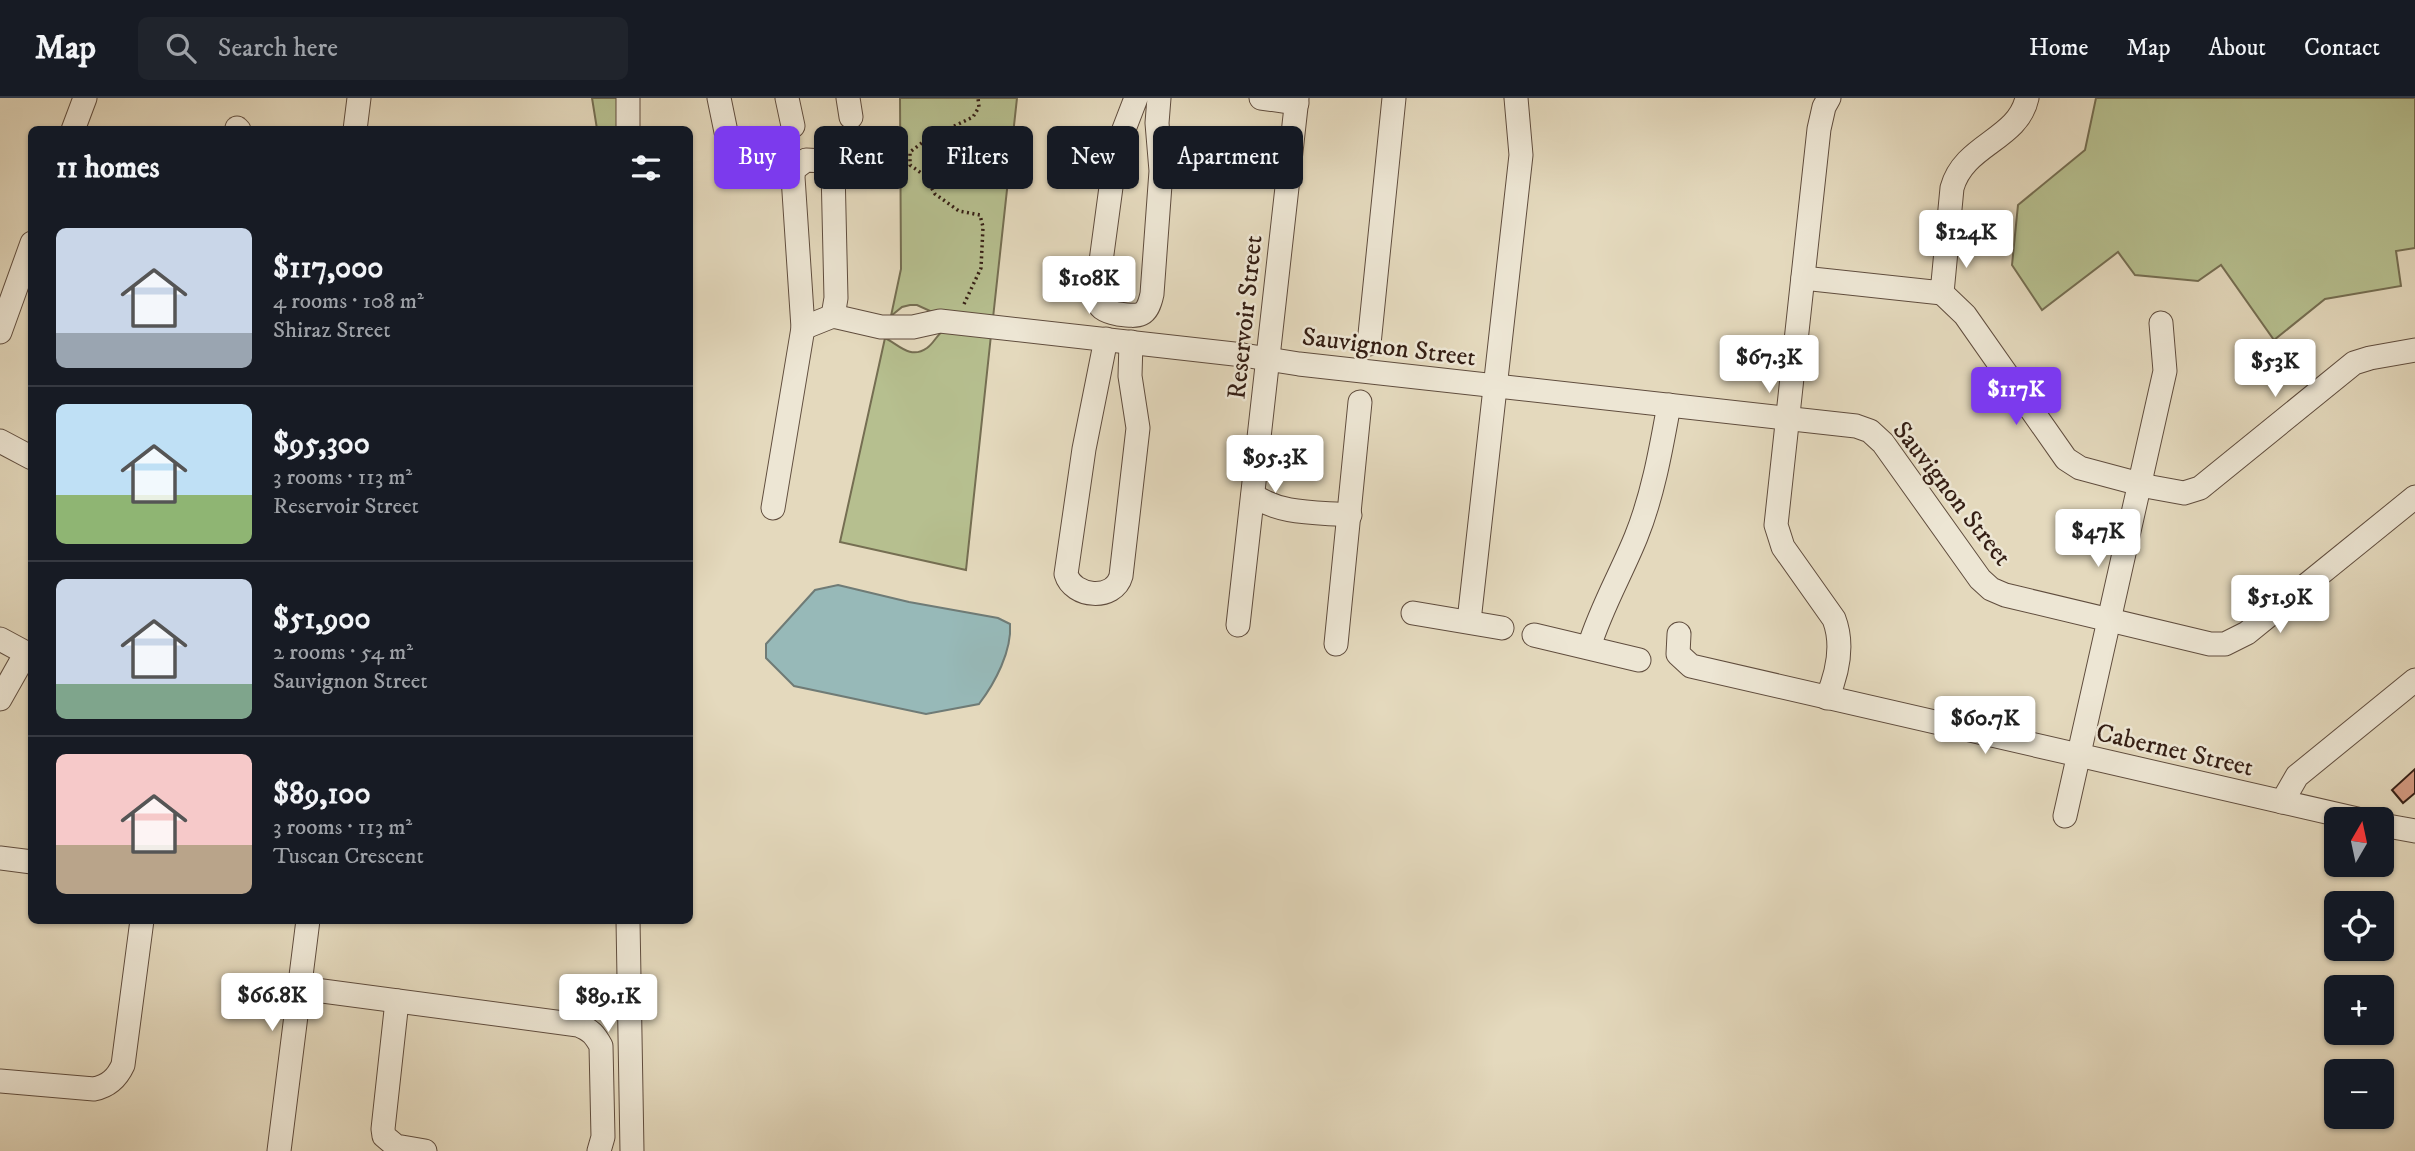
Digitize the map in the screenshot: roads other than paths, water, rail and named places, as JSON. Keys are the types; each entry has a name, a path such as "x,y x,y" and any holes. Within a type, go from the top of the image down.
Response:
{"street":[{"path":"74,126 85,98"},
{"path":"356,126 359,98"},
{"path":"628,98 628,126"},
{"path":"719,98 725,126"},
{"path":"787,98 793,126"},
{"path":"1136,98 1116,150 1097,291 1097,301 1102,308 1112,313 1136,316 1144,313 1150,305 1152,294 1161,172 1157,123 1159,98"},
{"path":"1261,98 1297,100"},
{"path":"1368,344 1394,98"},
{"path":"1469,621 1521,156 1516,98"},
{"path":"1827,698 1839,658 1838,631 1834,619 1783,547 1776,525 1819,129 1829,98"},
{"path":"1942,293 1952,188 1956,174 1965,162 2013,124 2024,110 2027,98"},
{"name":"Reservoir Street","path":"1238,625 1297,100"},
{"path":"773,508 803,328 794,169 806,160 824,161 833,169 833,316 803,328"},
{"path":"0,332 28,254"},
{"path":"1803,278 1942,293 1965,315 2066,459 2087,471 2184,493 2200,488 2354,363 2415,350"},
{"name":"Sauvignon Street","path":"833,316 881,327 913,327 940,321 1856,426 1870,431 1883,443 1980,579 1991,589 2005,595 2109,621 2210,643 2225,644 2247,633 2415,497"},
{"path":"2065,816 2165,371 2161,323"},
{"path":"1106,340 1093,395 1066,574 1068,581 1076,588 1087,592 1104,593 1114,590 1121,576 1138,428 1130,376 1131,342"},
{"path":"1093,395 1133,398"},
{"path":"1336,644 1360,402"},
{"path":"1589,647 1598,618 1636,537 1658,460 1669,405"},
{"path":"0,441 28,456"},
{"path":"1253,495 1278,508 1350,515"},
{"path":"1413,613 1502,628"},
{"name":"Cabernet Street","path":"1679,634 1678,654 1691,666 2324,812"},
{"path":"1534,635 1639,660"},
{"path":"0,639 28,653"},
{"path":"0,699 28,656"},
{"path":"2281,802 2297,776 2415,680"},
{"path":"2394,827 2415,831"},
{"path":"0,858 28,862"},
{"path":"0,1082 94,1089 107,1084 119,1073 123,1065 141,924"},
{"path":"279,1151 308,924"},
{"path":"628,924 632,1151"},
{"path":"300,988 589,1029 601,1046 603,1137 599,1151"},
{"path":"397,1001 384,1136 396,1146 425,1151"}],"water":[{"path":"838,585 909,602 998,618 1010,624 1005,656 979,704 926,714 794,686 766,658 766,644 815,590"}]}
